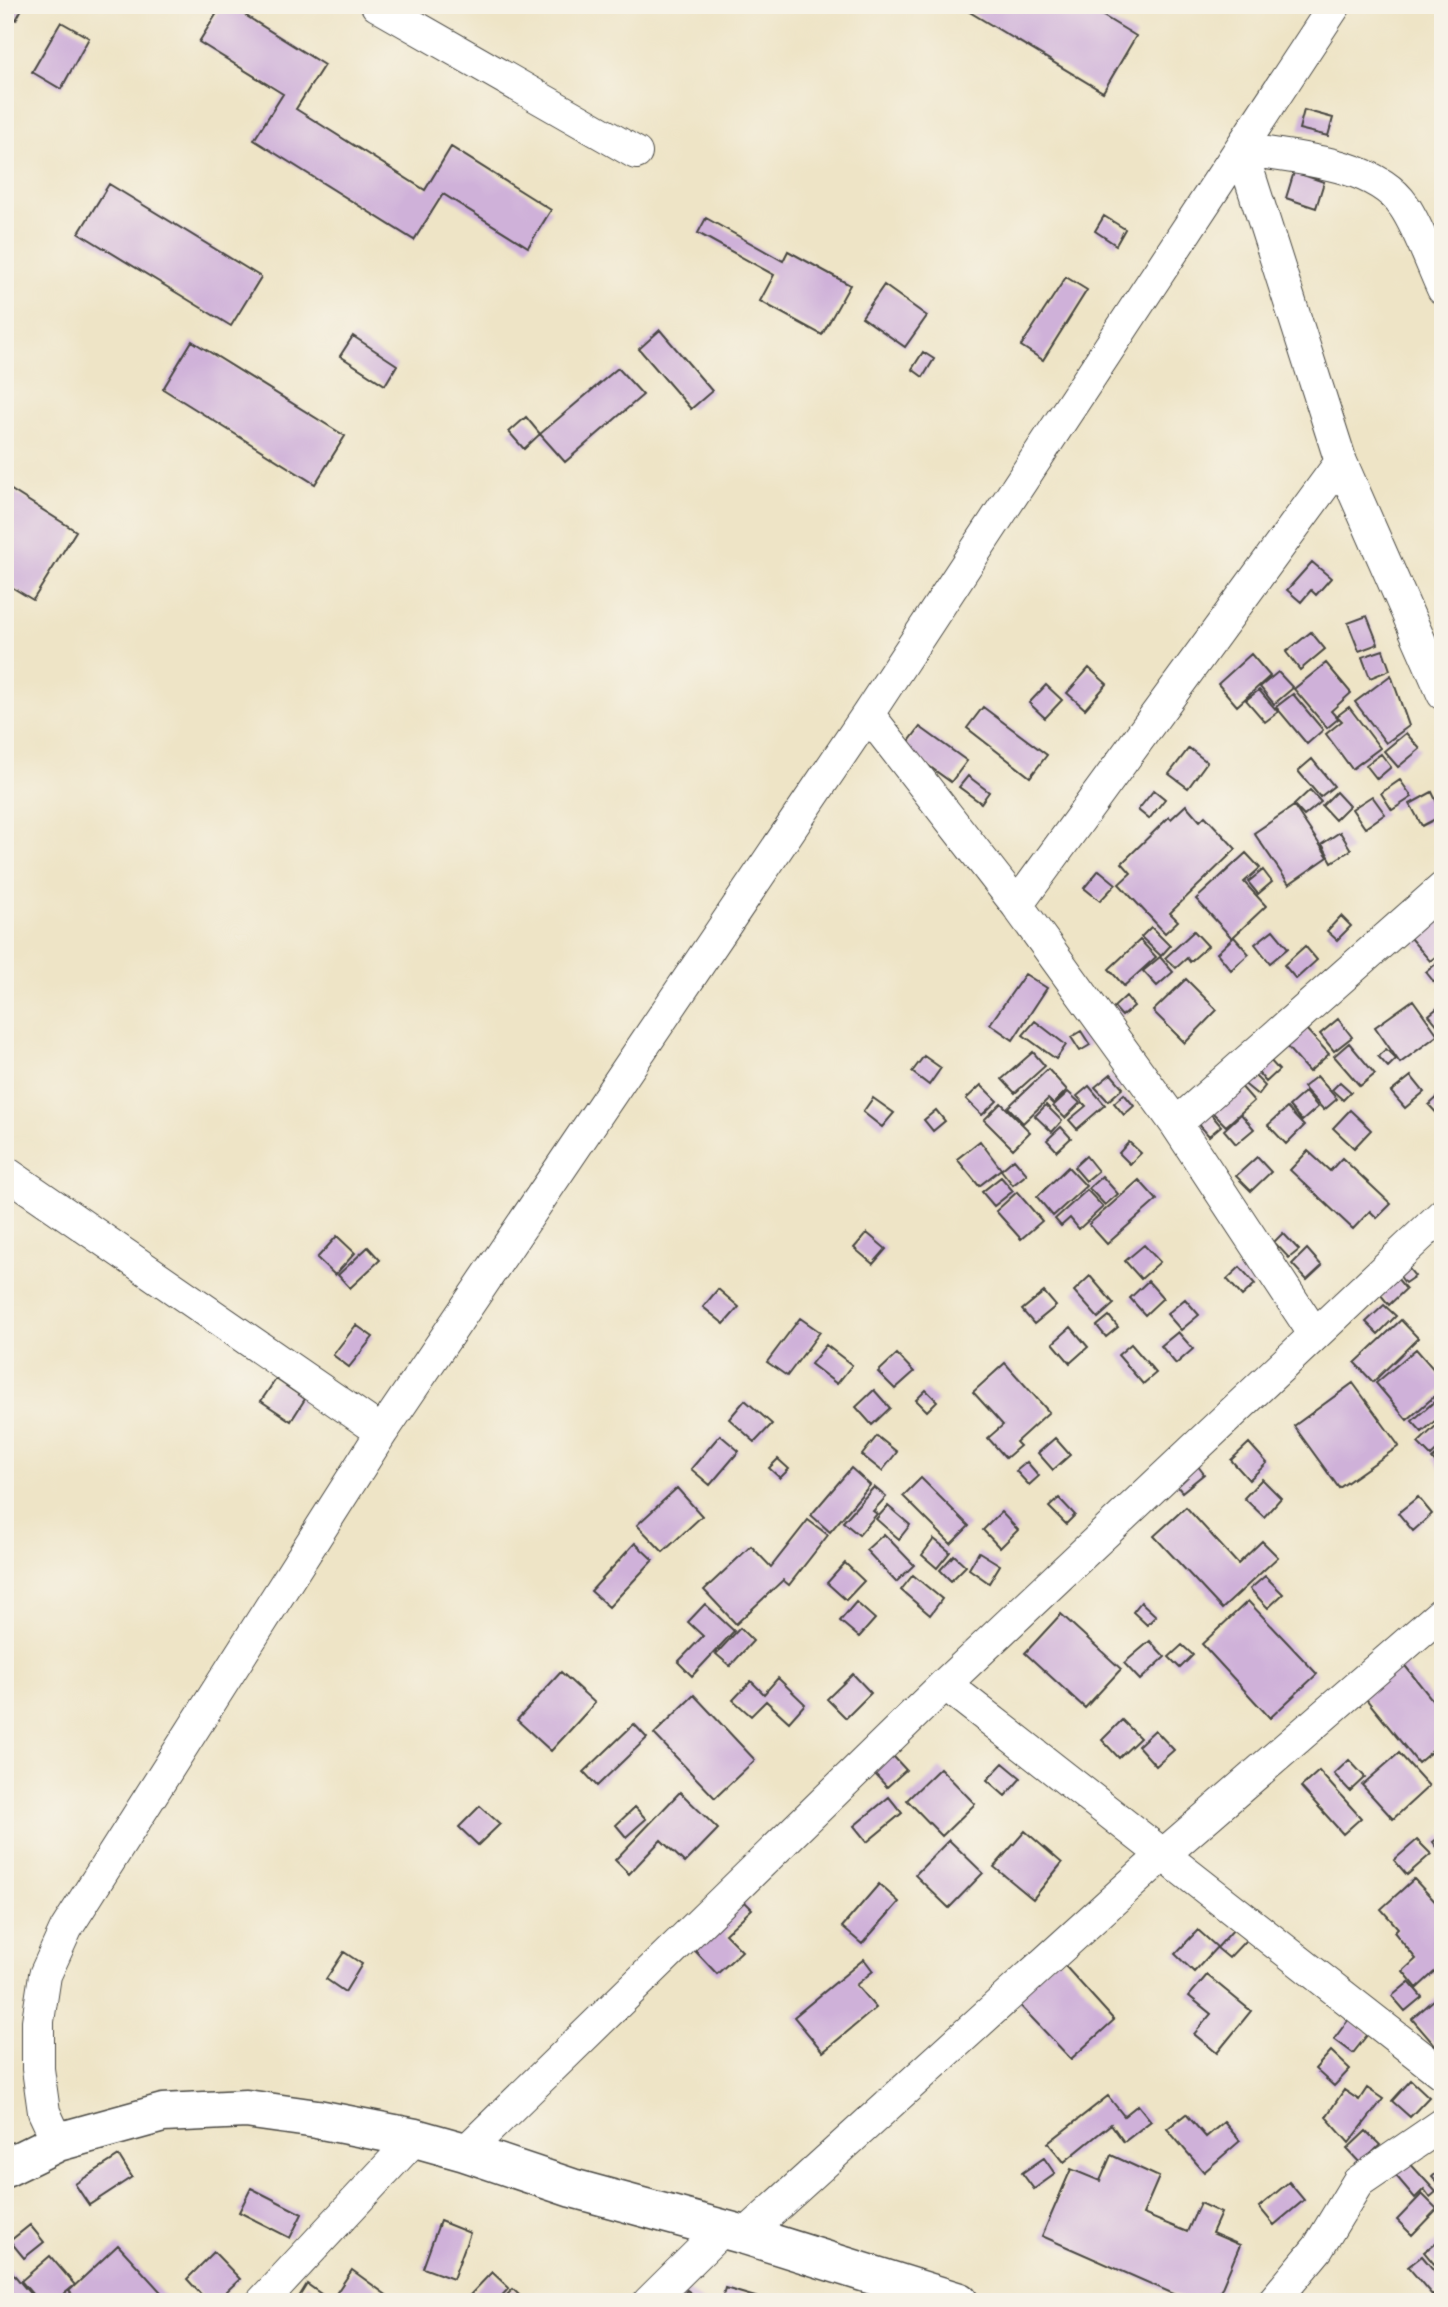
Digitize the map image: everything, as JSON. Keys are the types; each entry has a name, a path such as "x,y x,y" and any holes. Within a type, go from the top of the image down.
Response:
{"street":[{"path":"377,5 636,153"},
{"path":"58,2141 44,2112 38,2069 38,2021 45,1975 66,1929 382,1432 868,713 1335,5"},
{"path":"1241,149 1359,172 1394,192 1406,207 1443,289"},
{"path":"1241,149 1341,462 1443,694"},
{"path":"1017,905 1341,462"},
{"path":"868,713 1017,905 1176,1124 1315,1335"},
{"path":"1176,1124 1443,888"},
{"path":"5,1172 382,1432"},
{"path":"465,2152 945,1684 1443,1214"},
{"path":"649,2302 734,2232 1443,1612"},
{"path":"945,1684 1443,2074"},
{"path":"5,2168 58,2141 163,2113 246,2109 317,2119 415,2138 572,2188 734,2232 959,2302"},
{"path":"1273,2302 1318,2248 1358,2182 1443,2123"},
{"path":"262,2302 415,2138"}],"building":[{"path":"5,5 24,5 16,20 5,14"},
{"path":"222,5 229,5 324,65 296,109 425,190 451,147 551,210 528,247 443,194 414,240 254,140 283,94 199,42"},
{"path":"958,5 1085,5 1136,36 1103,92"},
{"path":"61,22 89,38 61,89 32,72"},
{"path":"1304,110 1333,118 1328,136 1299,129"},
{"path":"1294,172 1324,182 1316,208 1286,198"},
{"path":"109,184 261,277 231,326 79,233"},
{"path":"1104,216 1125,229 1116,245 1095,231"},
{"path":"706,218 783,261 788,251 850,285 822,335 760,301 774,275 698,233"},
{"path":"1066,277 1087,290 1043,360 1021,346"},
{"path":"884,285 927,316 905,347 862,317"},
{"path":"660,330 712,391 691,409 639,349"},
{"path":"353,336 397,365 385,385 340,356"},
{"path":"192,341 345,436 315,484 163,389"},
{"path":"923,352 934,359 923,377 912,369"},
{"path":"618,368 643,395 565,462 540,434"},
{"path":"526,417 540,434 524,449 509,432"},
{"path":"5,486 76,531 33,600 5,583"},
{"path":"1312,562 1331,578 1316,595 1311,590 1301,602 1287,590"},
{"path":"1367,616 1378,644 1359,651 1348,623"},
{"path":"1311,632 1325,649 1300,670 1286,652"},
{"path":"1383,650 1390,670 1370,678 1362,657"},
{"path":"1251,654 1270,676 1237,706 1218,684"},
{"path":"1326,663 1351,693 1331,711 1338,719 1327,728 1294,689"},
{"path":"1089,668 1107,684 1085,709 1067,693"},
{"path":"1278,672 1293,688 1274,704 1260,687"},
{"path":"1391,675 1409,726 1386,743 1355,702"},
{"path":"1046,685 1062,700 1045,718 1029,703"},
{"path":"1259,690 1278,712 1265,722 1246,700"},
{"path":"1293,694 1323,730 1307,744 1276,707"},
{"path":"983,707 1047,755 1030,777 967,728"},
{"path":"1349,707 1380,748 1352,769 1326,734 1342,721 1337,716"},
{"path":"920,727 967,761 951,782 904,748"},
{"path":"1406,733 1420,749 1398,767 1384,751"},
{"path":"1189,748 1207,762 1188,788 1169,774"},
{"path":"1381,754 1391,767 1377,779 1366,765"},
{"path":"1312,759 1334,786 1320,797 1298,771"},
{"path":"968,776 989,792 981,803 959,787"},
{"path":"1400,780 1412,797 1392,810 1381,793"},
{"path":"1154,790 1165,799 1149,819 1138,810"},
{"path":"1310,790 1321,802 1304,816 1294,805"},
{"path":"1336,792 1349,806 1335,820 1322,806"},
{"path":"1432,792 1443,815 1422,826 1410,804"},
{"path":"1372,796 1385,814 1365,828 1352,809"},
{"path":"1186,805 1200,821 1205,816 1236,849 1170,913 1178,921 1165,933 1119,884 1131,873 1122,863 1169,817 1171,819"},
{"path":"1294,806 1328,857 1289,884 1254,833"},
{"path":"1340,832 1351,850 1332,862 1322,844"},
{"path":"1246,853 1260,868 1244,882 1266,906 1232,938 1196,899"},
{"path":"1099,870 1116,884 1100,901 1084,888"},
{"path":"1263,870 1272,882 1258,894 1248,882"},
{"path":"1429,910 1443,926 1443,951 1430,961 1404,931"},
{"path":"1341,916 1351,926 1337,940 1327,931"},
{"path":"1151,927 1170,946 1161,956 1141,937"},
{"path":"1273,930 1288,948 1270,963 1255,944"},
{"path":"1194,931 1208,946 1190,962 1187,958 1176,968 1165,958"},
{"path":"1234,937 1249,954 1231,970 1217,953"},
{"path":"1140,940 1156,957 1124,986 1109,969"},
{"path":"1305,946 1317,960 1296,979 1284,965"},
{"path":"1160,957 1173,972 1157,986 1143,971"},
{"path":"1443,958 1443,986 1437,979 1434,982 1426,972"},
{"path":"1025,974 1047,988 1013,1040 990,1024"},
{"path":"1186,979 1217,1010 1185,1043 1153,1011"},
{"path":"1126,996 1134,1006 1122,1016 1114,1007"},
{"path":"1413,1000 1438,1035 1400,1063 1375,1027"},
{"path":"1441,1005 1443,1008 1443,1032 1429,1015"},
{"path":"1338,1019 1352,1037 1334,1051 1320,1034"},
{"path":"1035,1021 1066,1045 1056,1059 1023,1035"},
{"path":"1305,1028 1329,1054 1309,1072 1286,1046"},
{"path":"1081,1031 1090,1045 1080,1051 1071,1037"},
{"path":"1349,1043 1375,1074 1360,1086 1334,1056"},
{"path":"1386,1049 1396,1059 1388,1067 1378,1056"},
{"path":"1033,1052 1045,1066 1015,1093 1002,1079"},
{"path":"924,1056 941,1068 929,1085 912,1072"},
{"path":"1268,1058 1279,1070 1266,1082 1255,1069"},
{"path":"1048,1069 1067,1090 1053,1104 1048,1099 1023,1123 1008,1107"},
{"path":"1251,1072 1265,1086 1258,1095 1242,1082"},
{"path":"1111,1074 1123,1088 1108,1101 1095,1087"},
{"path":"1317,1076 1337,1099 1324,1110 1303,1087"},
{"path":"1411,1076 1424,1092 1405,1108 1391,1092"},
{"path":"1340,1082 1351,1092 1343,1100 1332,1090"},
{"path":"1239,1084 1254,1101 1226,1126 1210,1110"},
{"path":"981,1085 997,1101 982,1115 966,1099"},
{"path":"1089,1086 1105,1105 1077,1129 1069,1120 1086,1106 1077,1096"},
{"path":"1068,1092 1080,1103 1065,1118 1053,1106"},
{"path":"1305,1092 1318,1107 1302,1121 1289,1106"},
{"path":"1443,1092 1443,1120 1429,1105"},
{"path":"1124,1094 1134,1106 1124,1115 1114,1103"},
{"path":"873,1098 894,1113 882,1127 863,1112"},
{"path":"1001,1103 1030,1132 1013,1149 984,1120"},
{"path":"1046,1105 1062,1121 1052,1132 1035,1116"},
{"path":"1287,1108 1304,1126 1286,1144 1268,1125"},
{"path":"936,1110 945,1121 933,1131 924,1120"},
{"path":"1350,1110 1371,1130 1354,1148 1333,1128"},
{"path":"1209,1112 1221,1126 1209,1136 1197,1122"},
{"path":"1241,1114 1254,1129 1236,1144 1224,1130"},
{"path":"1061,1127 1071,1138 1057,1151 1047,1140"},
{"path":"980,1141 1001,1169 979,1186 957,1159"},
{"path":"1129,1142 1141,1153 1130,1164 1119,1153"},
{"path":"1308,1151 1330,1171 1342,1158 1391,1204 1377,1218 1370,1211 1353,1229 1290,1170"},
{"path":"1086,1156 1098,1171 1086,1181 1074,1167"},
{"path":"1257,1157 1271,1172 1251,1191 1236,1176"},
{"path":"1014,1159 1027,1174 1013,1185 1001,1170"},
{"path":"1068,1167 1086,1186 1053,1216 1037,1197"},
{"path":"1102,1176 1118,1194 1105,1205 1089,1188"},
{"path":"1001,1177 1013,1191 994,1206 982,1192"},
{"path":"1139,1180 1157,1200 1107,1244 1089,1224"},
{"path":"1087,1190 1103,1207 1079,1229 1070,1218 1061,1226 1055,1219"},
{"path":"1017,1192 1042,1221 1021,1239 996,1211"},
{"path":"867,1233 886,1249 873,1264 854,1248"},
{"path":"1283,1233 1299,1250 1289,1258 1274,1242"},
{"path":"337,1236 355,1253 335,1275 317,1258"},
{"path":"1144,1245 1160,1262 1141,1279 1125,1261"},
{"path":"368,1247 380,1260 350,1288 338,1275"},
{"path":"1307,1249 1322,1266 1307,1280 1292,1264"},
{"path":"1405,1264 1415,1276 1405,1283 1396,1271"},
{"path":"1240,1267 1255,1284 1242,1296 1227,1279"},
{"path":"1090,1276 1114,1304 1098,1318 1074,1291"},
{"path":"1397,1278 1406,1289 1389,1305 1380,1294"},
{"path":"1148,1281 1163,1298 1145,1315 1130,1298"},
{"path":"718,1289 739,1307 724,1324 703,1307"},
{"path":"1044,1292 1056,1306 1034,1324 1022,1310"},
{"path":"1185,1299 1199,1315 1181,1330 1167,1314"},
{"path":"1384,1305 1396,1316 1378,1334 1366,1322"},
{"path":"1109,1316 1118,1327 1106,1337 1097,1326"},
{"path":"800,1318 820,1332 787,1376 767,1362"},
{"path":"1401,1320 1418,1338 1373,1382 1355,1363"},
{"path":"356,1325 373,1337 349,1367 333,1355"},
{"path":"1071,1327 1088,1347 1070,1363 1053,1343"},
{"path":"1178,1332 1193,1349 1176,1364 1161,1346"},
{"path":"1131,1344 1156,1373 1143,1384 1118,1355"},
{"path":"826,1345 852,1365 837,1384 811,1364"},
{"path":"1416,1349 1443,1380 1443,1389 1407,1420 1376,1383"},
{"path":"897,1354 914,1372 895,1389 878,1372"},
{"path":"1005,1363 1049,1412 1016,1442 1020,1446 1006,1458 988,1438 1003,1425 973,1392"},
{"path":"276,1379 305,1399 291,1421 261,1401"},
{"path":"1353,1383 1399,1446 1339,1488 1294,1426"},
{"path":"874,1390 890,1408 872,1425 856,1407"},
{"path":"926,1390 937,1401 927,1411 916,1400"},
{"path":"1443,1394 1443,1414 1422,1432 1412,1421"},
{"path":"745,1400 772,1424 755,1442 729,1419"},
{"path":"1443,1419 1443,1445 1431,1456 1418,1443"},
{"path":"720,1435 739,1451 710,1485 691,1469"},
{"path":"877,1436 897,1452 882,1471 862,1455"},
{"path":"1055,1438 1070,1455 1053,1470 1038,1453"},
{"path":"1249,1443 1267,1463 1249,1480 1231,1460"},
{"path":"1443,1450 1443,1472 1432,1459"},
{"path":"778,1459 789,1469 780,1478 769,1468"},
{"path":"1194,1461 1204,1474 1182,1492 1172,1480"},
{"path":"1027,1462 1039,1476 1029,1485 1016,1471"},
{"path":"851,1468 870,1485 830,1532 811,1515"},
{"path":"921,1478 969,1526 951,1544 903,1496"},
{"path":"1262,1479 1281,1498 1264,1517 1244,1498"},
{"path":"874,1487 886,1497 873,1511 877,1514 859,1535 843,1522"},
{"path":"677,1488 702,1516 663,1552 637,1525"},
{"path":"1418,1497 1432,1514 1413,1531 1398,1513"},
{"path":"1059,1498 1075,1515 1066,1524 1049,1507"},
{"path":"888,1506 910,1525 899,1539 876,1519"},
{"path":"1186,1507 1238,1564 1262,1541 1278,1557 1222,1609 1154,1536"},
{"path":"1001,1512 1018,1530 1000,1548 983,1530"},
{"path":"808,1520 828,1535 789,1585 783,1580 736,1624 704,1590 751,1546 771,1567"},
{"path":"884,1534 914,1565 896,1582 866,1550"},
{"path":"934,1539 950,1552 937,1568 922,1555"},
{"path":"635,1543 653,1560 609,1607 591,1591"},
{"path":"979,1552 1000,1565 989,1583 969,1569"},
{"path":"954,1555 966,1566 951,1581 940,1570"},
{"path":"845,1563 864,1581 846,1600 827,1583"},
{"path":"913,1575 942,1599 930,1615 901,1590"},
{"path":"1265,1576 1283,1594 1268,1608 1250,1589"},
{"path":"1248,1601 1317,1674 1270,1718 1202,1644"},
{"path":"856,1602 875,1619 859,1637 840,1621"},
{"path":"1141,1602 1156,1616 1147,1625 1133,1612"},
{"path":"705,1604 734,1631 692,1676 678,1662 703,1636 688,1622"},
{"path":"1061,1614 1121,1669 1085,1708 1025,1653"},
{"path":"740,1628 753,1641 730,1666 716,1654"},
{"path":"1150,1641 1165,1657 1140,1680 1124,1663"},
{"path":"1182,1645 1193,1655 1180,1668 1169,1657"},
{"path":"1402,1662 1443,1713 1443,1742 1418,1763 1362,1694"},
{"path":"561,1672 595,1703 551,1751 517,1720"},
{"path":"853,1674 871,1693 846,1718 827,1699"},
{"path":"778,1678 805,1704 789,1722 766,1701 751,1716 733,1700 751,1681 764,1694"},
{"path":"694,1695 755,1760 715,1798 654,1734"},
{"path":"1122,1720 1140,1738 1119,1758 1102,1740"},
{"path":"634,1724 647,1738 597,1786 584,1772"},
{"path":"1155,1730 1174,1750 1156,1766 1138,1746"},
{"path":"883,1745 906,1770 887,1787 864,1762"},
{"path":"1399,1753 1429,1786 1393,1819 1362,1785"},
{"path":"1349,1760 1365,1777 1350,1791 1334,1774"},
{"path":"1003,1763 1021,1778 1005,1796 987,1780"},
{"path":"940,1768 975,1804 942,1836 907,1800"},
{"path":"1319,1771 1361,1818 1343,1834 1301,1787"},
{"path":"680,1792 718,1829 685,1863 661,1840 629,1874 615,1860"},
{"path":"889,1797 902,1813 867,1842 854,1826"},
{"path":"480,1806 500,1824 478,1845 459,1827"},
{"path":"635,1807 646,1819 626,1837 616,1825"},
{"path":"1025,1831 1062,1863 1033,1899 994,1867"},
{"path":"1443,1834 1443,1855 1433,1842"},
{"path":"949,1840 983,1873 949,1908 915,1875"},
{"path":"1417,1840 1431,1854 1407,1875 1394,1860"},
{"path":"1414,1879 1443,1910 1443,1964 1417,1988 1403,1971 1416,1959 1394,1932 1398,1928 1381,1909"},
{"path":"879,1884 899,1902 862,1944 842,1927"},
{"path":"735,1892 752,1909 725,1934 742,1951 717,1974 684,1939"},
{"path":"1234,1929 1246,1940 1229,1958 1217,1948"},
{"path":"1198,1930 1217,1947 1194,1972 1175,1954"},
{"path":"344,1952 362,1964 345,1992 326,1979"},
{"path":"1057,1957 1114,2020 1071,2059 1013,1998"},
{"path":"864,1959 873,1971 856,1985 876,2008 823,2052 794,2017"},
{"path":"1207,1975 1251,2011 1217,2053 1194,2034 1211,2014 1189,1996"},
{"path":"1409,1982 1422,1997 1405,2011 1392,1996"},
{"path":"1443,1992 1443,2055 1412,2019"},
{"path":"1349,2019 1368,2034 1353,2053 1334,2039"},
{"path":"1331,2051 1350,2069 1334,2086 1315,2069"},
{"path":"1411,2080 1429,2097 1410,2117 1392,2101"},
{"path":"1367,2088 1383,2099 1349,2143 1326,2117 1344,2090 1359,2100"},
{"path":"1108,2096 1124,2116 1138,2105 1151,2121 1124,2142 1111,2124 1064,2162 1048,2143"},
{"path":"1186,2114 1206,2137 1224,2122 1240,2141 1204,2172 1167,2129"},
{"path":"1366,2131 1380,2145 1361,2164 1347,2149"},
{"path":"1111,2155 1159,2177 1143,2214 1187,2232 1200,2203 1221,2213 1212,2233 1240,2245 1216,2302 1192,2302 1042,2236 1071,2169 1100,2181"},
{"path":"119,2156 132,2177 89,2205 75,2184"},
{"path":"1044,2158 1055,2174 1034,2189 1022,2173"},
{"path":"1406,2159 1436,2192 1430,2197 1424,2189 1415,2198 1392,2171"},
{"path":"1443,2167 1443,2189 1432,2177"},
{"path":"1289,2182 1304,2200 1274,2225 1259,2207"},
{"path":"251,2188 302,2214 290,2238 239,2212"},
{"path":"1422,2194 1437,2209 1412,2235 1397,2220"},
{"path":"440,2221 470,2233 453,2279 423,2268"},
{"path":"30,2225 44,2242 24,2258 10,2241"},
{"path":"1443,2237 1443,2258 1434,2264 1424,2252"},
{"path":"118,2245 170,2302 79,2302 69,2291"},
{"path":"214,2252 240,2279 215,2302 208,2302 187,2279"},
{"path":"50,2256 75,2285 54,2302 39,2302 21,2281"},
{"path":"1422,2256 1443,2281 1443,2288 1433,2296 1408,2267"},
{"path":"5,2264 37,2302 5,2302"},
{"path":"352,2270 396,2302 296,2302 307,2284 331,2301"},
{"path":"492,2272 509,2288 496,2302 475,2302 469,2296"},
{"path":"725,2288 762,2299 761,2302 721,2302"},
{"path":"513,2289 526,2302 500,2302"},
{"path":"687,2290 704,2302 678,2302"}]}
